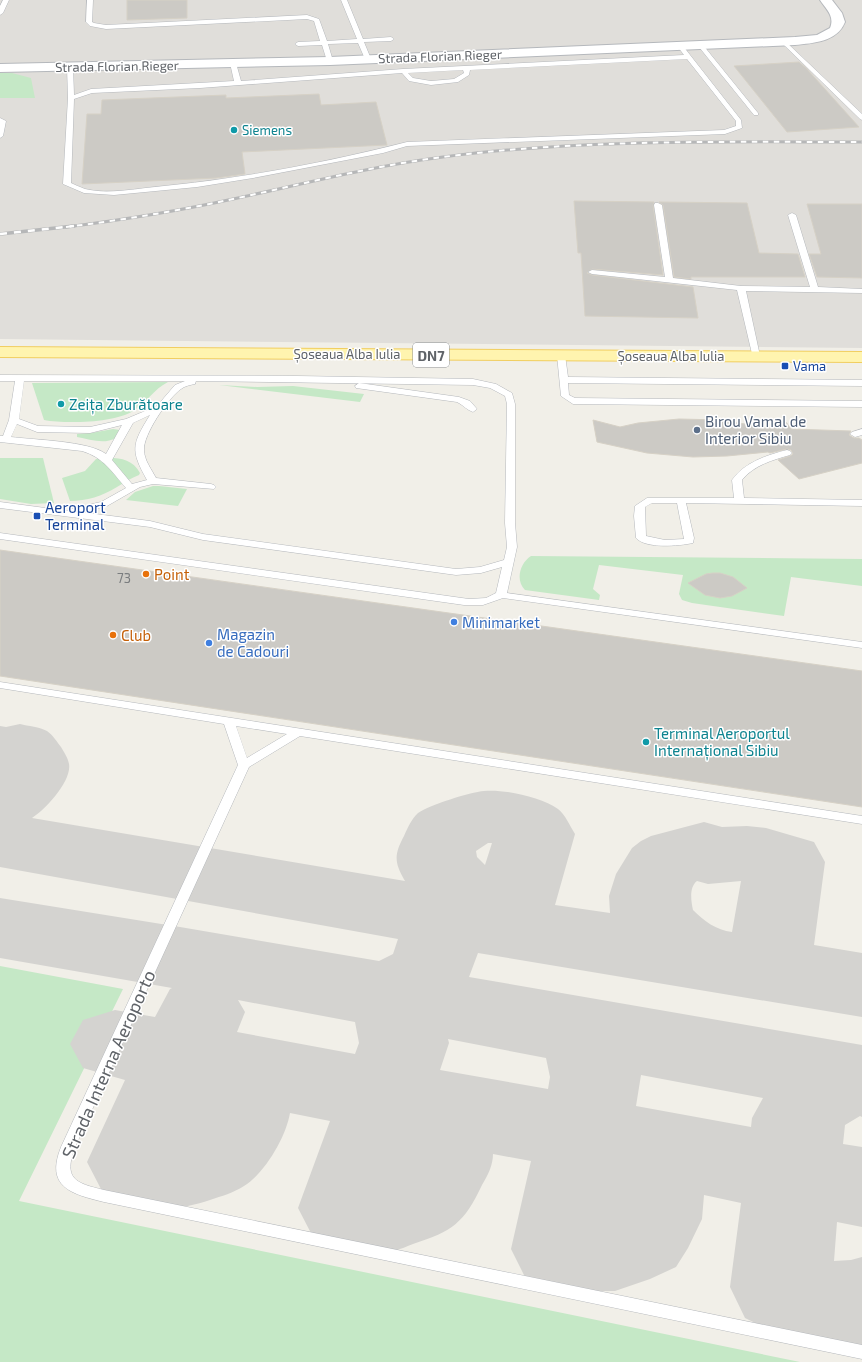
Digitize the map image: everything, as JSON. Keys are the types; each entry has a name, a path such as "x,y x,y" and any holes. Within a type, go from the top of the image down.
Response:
{"main road":[{"name":"Șoseaua Alba Iulia","path":"0,352 862,357"}],"street":[{"name":"Strada Florian Rieger","path":"0,68 685,52 701,46 784,42 820,38 837,33 842,29 844,23 841,15 826,0"}],"lane":[{"path":"0,13 6,0"},
{"path":"90,0 89,22 92,25 106,27 307,17 317,20 330,61"},
{"path":"344,0 368,59"},
{"path":"298,44 391,38"},
{"path":"784,42 862,118"},
{"path":"701,46 756,114"},
{"path":"70,66 71,98 67,184 84,191 114,193 197,185 253,176 383,151 407,144 725,132 740,127 739,122 685,52 200,86 91,91 71,98"},
{"path":"233,63 238,83"},
{"path":"403,71 411,80 431,83 456,81 467,74 466,68"},
{"path":"0,120 3,121 0,136"},
{"path":"658,205 669,280"},
{"path":"792,215 815,290"},
{"path":"592,272 741,288 862,291"},
{"path":"741,288 756,356"},
{"path":"561,355 565,396 573,401 587,403 862,404"},
{"path":"0,378 297,379 473,382 493,386 509,395 512,404 510,462 512,547 501,595"},
{"path":"20,378 14,420 3,439 83,448 97,452 107,460 131,488"},
{"path":"153,481 140,454 139,447 154,415 170,394 178,387 203,379"},
{"path":"297,379 448,398 463,401 473,409"},
{"path":"563,380 862,383"},
{"path":"14,420 36,429 90,430 129,421 160,408"},
{"path":"107,460 129,421"},
{"path":"739,502 736,480 743,470 768,459 787,453"},
{"path":"61,513 83,510 104,504 137,485 153,481 211,487"},
{"path":"681,501 689,541 652,542 641,538 639,516 640,506 650,500 862,503"},
{"path":"0,505 150,524 203,537 456,572 481,570 510,561"},
{"path":"0,536 464,602 477,603 487,601 501,595 862,645"},
{"path":"0,686 862,820"},
{"path":"229,722 244,765 298,732"},
{"name":"Strada Interna Aeroporto","path":"244,765 156,954 62,1163 65,1178 70,1184 78,1189 104,1196 862,1352"}],"shaded area":[{"path":"0,0 862,0 862,348 0,339"}],"green space":[{"path":"0,73 12,73 31,78 35,98 0,98"},
{"path":"168,382 158,388 133,411 114,418 90,422 44,420 32,383"},
{"path":"219,385 257,387 293,386 364,394 360,402"},
{"path":"113,429 120,430 116,438 111,440 96,441 77,437 77,434"},
{"path":"0,458 43,458 54,503 31,504 0,499"},
{"path":"118,458 128,461 137,468 140,473 139,475 100,495 88,499 70,501 62,478 85,471 96,459"},
{"path":"153,486 187,489 178,506 126,500 135,492"},
{"path":"531,556 862,559 862,586 791,577 784,616 692,603 682,600 679,594 683,575 599,565 593,589 600,595 599,600 525,590 520,581 520,572 524,563"},
{"path":"0,966 123,989 19,1201 800,1362 0,1362"}],"building":[{"path":"127,0 187,0 187,18 127,20"},
{"path":"799,62 859,127 787,132 734,66"},
{"name":"Siemens","path":"319,94 321,105 376,102 387,145 242,152 245,174 216,178 82,184 87,114 101,114 102,100 226,95 226,98"},
{"path":"574,201 654,202 653,205 663,275 592,269 587,273 592,275 693,287 698,318 585,316 581,253 578,253"},
{"path":"659,202 747,203 759,253 798,254 805,277 691,277 691,279 674,277 663,205"},
{"path":"807,204 862,204 862,278 817,277 809,254 821,254"},
{"path":"679,419 720,420 770,428 786,422 791,429 851,431 849,435 862,440 862,463 799,479 778,460 793,454 791,450 787,449 770,453 693,457 647,453 597,442 593,420 620,427 638,423"},
{"name":"Terminal Aeroportul Internațional Sibiu","path":"0,550 862,671 862,807 0,676"},
{"path":"720,573 733,577 747,588 732,596 720,598 705,595 688,583 706,574"}],"taxiway":[{"path":"0,750 7,753 20,748 28,755 31,763 31,771 22,786 0,803"},
{"path":"448,918 458,887 437,867 436,851 445,833 463,823 483,817 499,817 514,820 530,828 535,834 507,927"},
{"path":"0,840 448,918"},
{"path":"701,959 667,936 661,930 653,917 650,896 657,874 670,860 684,854 704,849 708,856 738,853 757,854 785,862 768,970"},
{"path":"384,995 416,981 429,972 448,918"},
{"path":"448,918 507,927"},
{"path":"507,927 701,959"},
{"path":"0,928 180,958 384,995"},
{"path":"701,959 768,970"},
{"path":"768,970 862,985"},
{"path":"384,995 575,1029"},
{"path":"384,995 397,1017 404,1043 386,1096"},
{"path":"181,1057 201,1012"},
{"path":"575,1029 859,1080"},
{"path":"575,1029 589,1052 596,1077 584,1134"},
{"path":"115,1044 181,1057"},
{"path":"181,1057 207,1062"},
{"path":"181,1057 135,1162 162,1169 188,1168 200,1164 222,1150 238,1130 242,1121 245,1099 230,1080 207,1062"},
{"path":"207,1062 386,1096"},
{"path":"793,1174 799,1118 811,1100 829,1090 859,1080"},
{"path":"386,1096 584,1134"},
{"path":"386,1096 347,1208 375,1213 399,1209 421,1197 438,1179 446,1156 445,1139 443,1133 427,1117 399,1099"},
{"path":"584,1134 607,1138"},
{"path":"584,1134 561,1249 615,1249 641,1237 653,1219 656,1196 653,1181 639,1163 607,1138"},
{"path":"607,1138 793,1174"},
{"path":"793,1174 862,1187"},
{"path":"793,1174 781,1287 810,1300 831,1306 852,1305 862,1301"}],"railway":[{"path":"70,226 192,207 390,165 495,151 599,144 704,142 862,142"},
{"path":"0,234 70,226"},
{"path":"70,226 74,226"}],"place":[{"name":"Siemens","path":"234,130"},
{"name":"Vama","path":"785,366"},
{"name":"Zeița Zburătoare","path":"61,404"},
{"name":"Birou Vamal de Interior Sibiu","path":"697,430"},
{"name":"Aeroport Terminal","path":"37,516"},
{"name":"Point","path":"146,574"},
{"name":"Minimarket","path":"454,622"},
{"name":"Club","path":"113,635"},
{"name":"Magazin de Cadouri","path":"209,643"},
{"name":"Terminal Aeroportul Internațional Sibiu","path":"646,742"}]}
